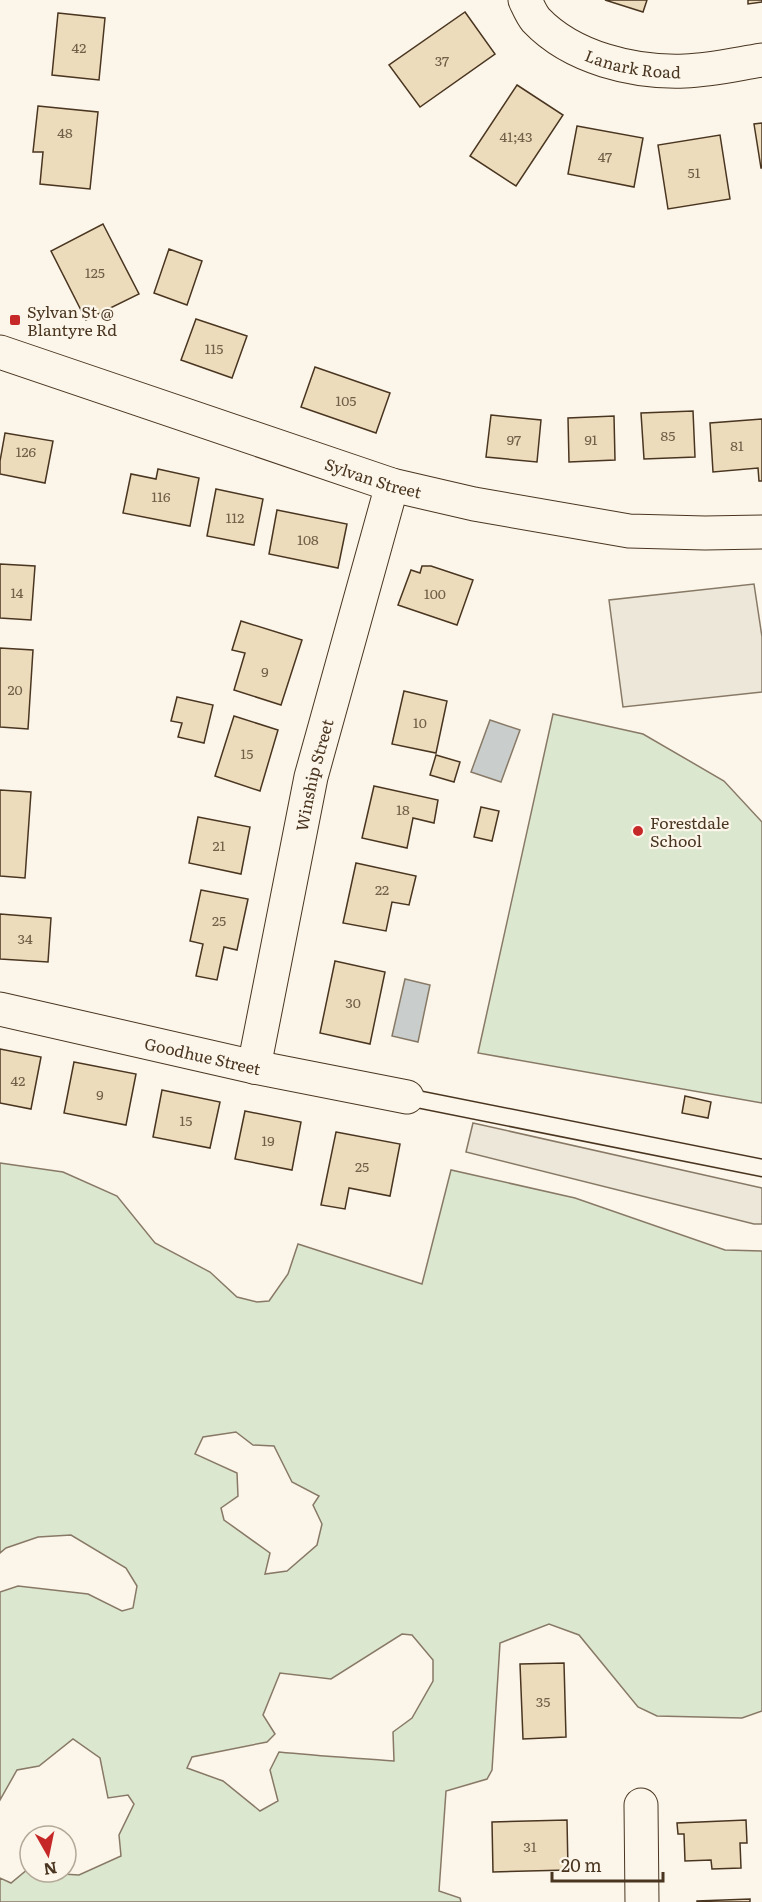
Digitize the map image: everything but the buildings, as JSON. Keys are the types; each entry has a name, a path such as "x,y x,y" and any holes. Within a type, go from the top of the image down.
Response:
{"street":[{"name":"Lanark Road","path":"525,0 535,18 557,38 592,56 631,67 659,71 687,71 762,60"},
{"name":"Sylvan Street","path":"0,352 392,485 474,504 629,531 762,532"},
{"name":"Winship Street","path":"254,1067 311,777 392,485"},
{"name":"Goodhue Street","path":"0,1009 254,1067 407,1096"},
{"path":"641,1804 642,1902"}],"lane":[{"path":"407,1096 762,1168"}],"green space":[{"name":"Forestdale School","path":"553,714 643,734 724,781 762,822 762,1103 478,1053"},
{"path":"0,1163 63,1172 117,1196 155,1243 210,1272 237,1297 257,1302 269,1301 288,1274 298,1244 422,1284 451,1170 575,1198 725,1250 762,1251 762,1711 742,1718 657,1716 638,1707 579,1635 549,1624 500,1643 492,1770 487,1779 446,1791 439,1891 460,1898 461,1902 0,1902 0,1878 11,1883 18,1877 18,1884 78,1884 78,1875 121,1856 119,1835 134,1804 128,1795 108,1798 100,1758 73,1739 39,1766 17,1770 0,1800 0,1592 18,1586 88,1594 122,1611 133,1608 137,1586 126,1568 71,1535 38,1537 6,1548 0,1553","holes":["236,1432 253,1445 274,1446 292,1482 319,1496 313,1505 322,1524 317,1545 287,1571 265,1574 270,1553 224,1520 221,1508 238,1496 237,1473 195,1454 203,1437","402,1634 412,1635 433,1660 433,1681 412,1718 393,1732 394,1761 279,1752 270,1770 278,1801 260,1811 223,1781 187,1768 192,1757 267,1742 275,1734 263,1715 280,1673 331,1679"]}],"shaded area":[{"path":"754,584 762,637 762,692 623,707 609,600"},
{"path":"490,720 520,730 501,782 471,772"},
{"path":"405,979 430,985 418,1042 392,1036"},
{"path":"473,1123 762,1188 762,1224 754,1224 466,1152"}],"place":[{"name":"Sylvan St @ Blantyre Rd","path":"15,320"},
{"name":"Forestdale School","path":"638,831"}]}
